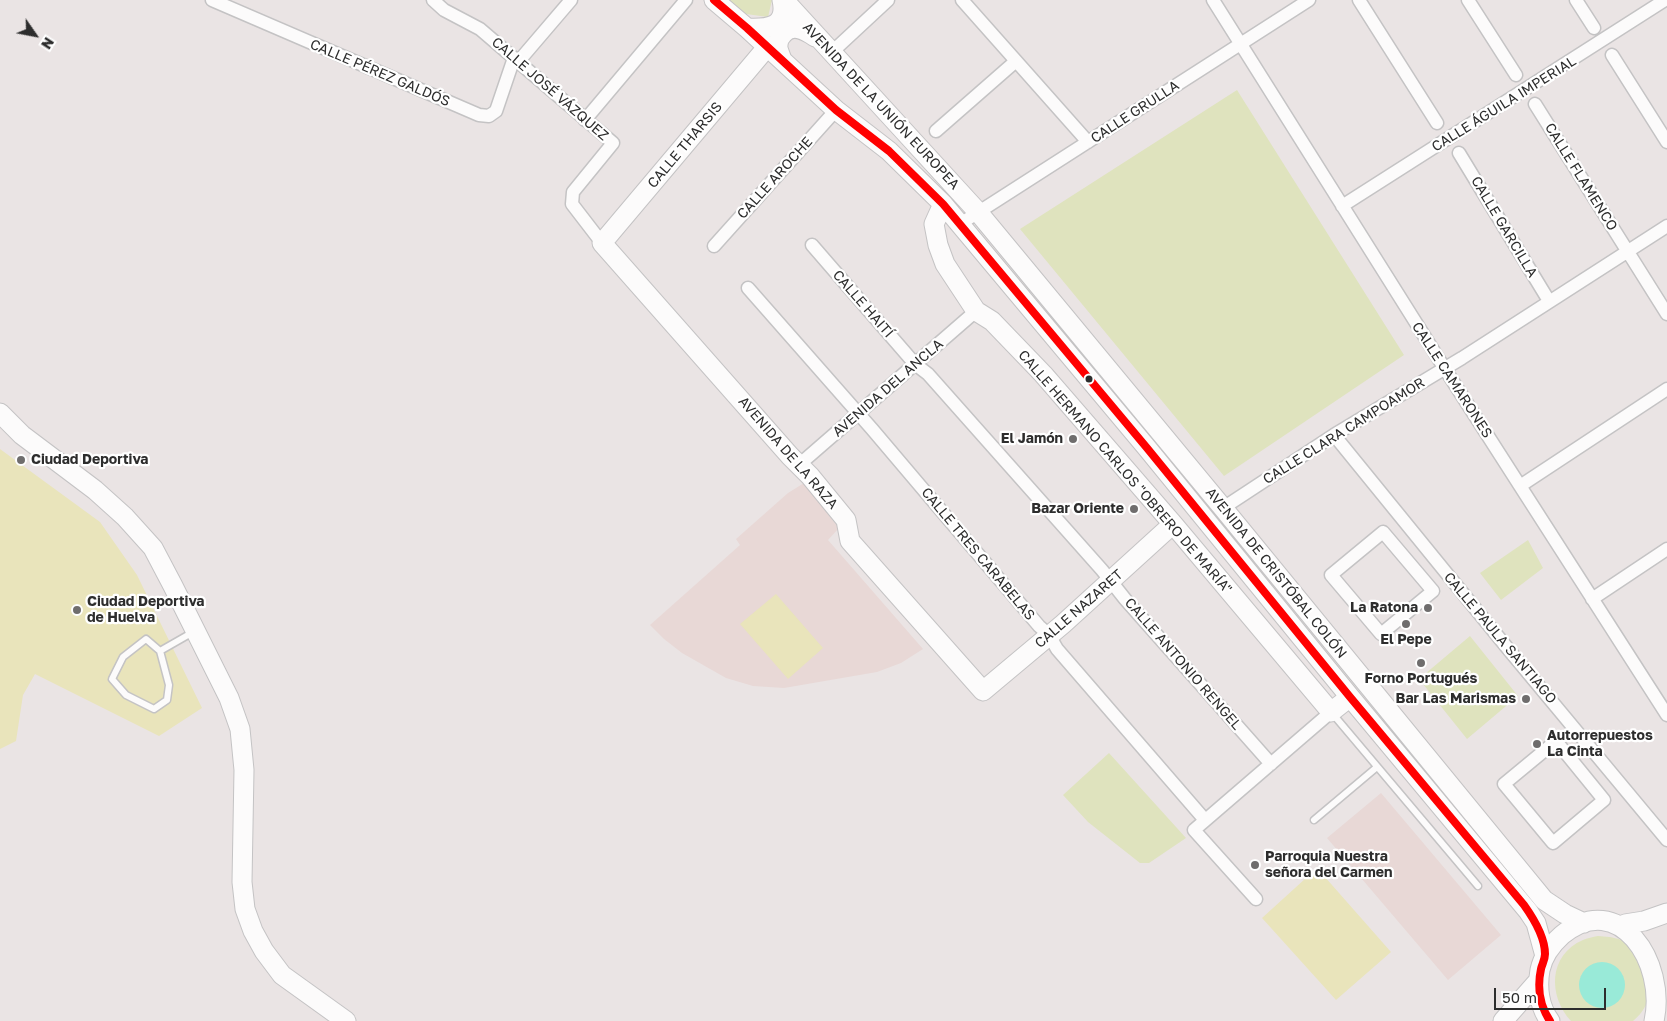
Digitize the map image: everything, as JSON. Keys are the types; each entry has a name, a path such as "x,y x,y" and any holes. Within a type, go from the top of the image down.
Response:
{"main road":[{"name":"AVENIDA DE CRISTÓBAL COLÓN","path":"714,0 768,46 836,110 889,152 943,204 1528,910 1536,923 1545,956"},
{"path":"747,28 762,29 771,27 779,22 783,14 783,0"},
{"name":"AVENIDA DE LA UNIÓN EUROPEA","path":"783,0 978,212"},
{"path":"782,60 777,46 780,38 785,31 794,28 805,30 827,47"},
{"name":"CALLE THARSIS","path":"602,243 768,46"},
{"name":"CALLE HERMANO CARLOS \"OBRERO DE MARÍA\"","path":"943,204 934,224 938,245 945,264 976,311 992,321 1043,374 1173,524 1331,712"},
{"name":"AVENIDA DE CRISTÓBAL COLÓN","path":"978,212 1544,900 1565,914 1584,923"},
{"name":"AVENIDA DE LA RAZA","path":"602,243 800,464 846,520 850,541 983,691"},
{"path":"0,413 22,435 95,490 125,517 152,548 229,698 240,729 244,770 242,882 245,909 253,931 264,951 282,975 346,1021"},
{"name":"CALLE NAZARET","path":"983,691 1111,581 1173,524"},
{"path":"1331,712 1350,697"},
{"path":"1625,924 1644,921 1667,913"},
{"path":"1550,1021 1540,1000 1539,980 1545,956 1555,942 1568,931 1584,923 1597,921 1625,924 1638,931 1649,940 1665,961 1667,988 1664,1003 1657,1020"},
{"path":"1503,1021 1539,980"}],"street":[{"name":"CALLE PÉREZ GALDÓS","path":"212,0 479,115 489,116 496,111 516,60"},
{"name":"CALLE JOSÉ VÁZQUEZ","path":"434,0 444,10 480,29 613,143 573,192 572,204 602,243"},
{"path":"516,60 571,0"},
{"path":"585,120 686,0"},
{"path":"827,47 888,0"},
{"path":"962,0 1088,142"},
{"name":"CALLE CAMARONES","path":"1213,0 1239,45 1445,369 1592,599 1665,708"},
{"name":"CALLE GRULLA","path":"960,224 1310,0"},
{"path":"1359,0 1438,123"},
{"path":"1468,0 1516,75"},
{"path":"1576,0 1594,28"},
{"name":"CALLE ÁGUILA IMPERIAL","path":"1342,206 1665,0"},
{"path":"1612,55 1667,142"},
{"path":"936,132 1016,60"},
{"name":"CALLE FLAMENCO","path":"1534,104 1667,314"},
{"name":"CALLE AROCHE","path":"714,246 836,110"},
{"name":"CALLE GARCILLA","path":"1459,154 1549,301"},
{"name":"CALLE CLARA CAMPOAMOR","path":"1223,508 1334,435 1445,369 1667,226"},
{"name":"CALLE HAITÍ","path":"812,245 915,364"},
{"name":"CALLE TRES CARABELAS","path":"748,288 859,413 1038,626 1049,635 1057,649 1205,820"},
{"name":"AVENIDA DEL ANCLA","path":"800,464 976,311"},
{"name":"CALLE ANTONIO RENGEL","path":"915,364 928,374 1271,764"},
{"path":"1520,486 1667,389"},
{"name":"CALLE PAULA SANTIAGO","path":"1334,435 1667,840"},
{"path":"1383,532 1433,591 1381,634 1352,597 1331,575 1383,532"},
{"path":"1592,599 1667,549"},
{"path":"1256,899 1194,830 1331,712"},
{"path":"1556,741 1604,800 1553,843 1504,784 1556,741"}],"lane":[{"path":"160,650 196,631"},
{"path":"146,639 160,650 169,685 167,700 154,709 126,695 112,679 123,657 146,639"},
{"path":"1331,712 1478,886"},
{"path":"1314,820 1377,767"}],"shaded area":[{"path":"729,0 772,0 768,17 746,14"},
{"path":"1237,90 1404,355 1224,476 1020,229"},
{"name":"Ciudad Deportiva de Huelva","path":"0,449 100,522 137,575 202,708 159,736 35,674 23,695 16,741 0,749"},
{"path":"804,483 839,528 828,540 923,649 901,663 877,672 784,688 753,686 726,678 682,653 650,625 740,545 736,539 788,493"},
{"path":"1528,540 1543,568 1501,600 1480,573"},
{"path":"776,594 823,648 788,679 740,624"},
{"path":"1470,636 1518,696 1467,739 1419,679"},
{"path":"1109,753 1186,838 1149,863 1140,863 1088,822 1063,795"},
{"path":"1381,793 1501,935 1448,980 1327,838"},
{"path":"1317,868 1391,952 1336,1000 1262,918"},
{"path":"1598,936 1615,938 1626,942 1635,948 1641,956 1647,1002 1643,1010 1633,1021 1571,1021 1563,1011 1558,1000 1555,977 1563,955 1571,947 1583,940"},
{"path":"1602,962 1615,966 1621,972 1625,985 1621,998 1615,1004 1602,1008 1589,1004 1583,998 1579,985 1583,972 1589,966"}],"transit line":[{"path":"714,0 836,110 889,151 943,204 1524,905 1535,922 1545,948 1539,989 1544,1009 1550,1021"}],"place":[{"name":"El Jamón","path":"1073,439"},
{"name":"Ciudad Deportiva","path":"21,460"},
{"name":"Bazar Oriente","path":"1134,509"},
{"name":"La Ratona","path":"1428,608"},
{"name":"Ciudad Deportiva de Huelva","path":"77,610"},
{"name":"El Pepe","path":"1406,624"},
{"name":"Forno Portugués","path":"1421,663"},
{"name":"Bar Las Marismas","path":"1526,699"},
{"name":"Autorrepuestos La Cinta","path":"1537,744"},
{"name":"Parroquia Nuestra señora del Carmen","path":"1255,865"}]}
